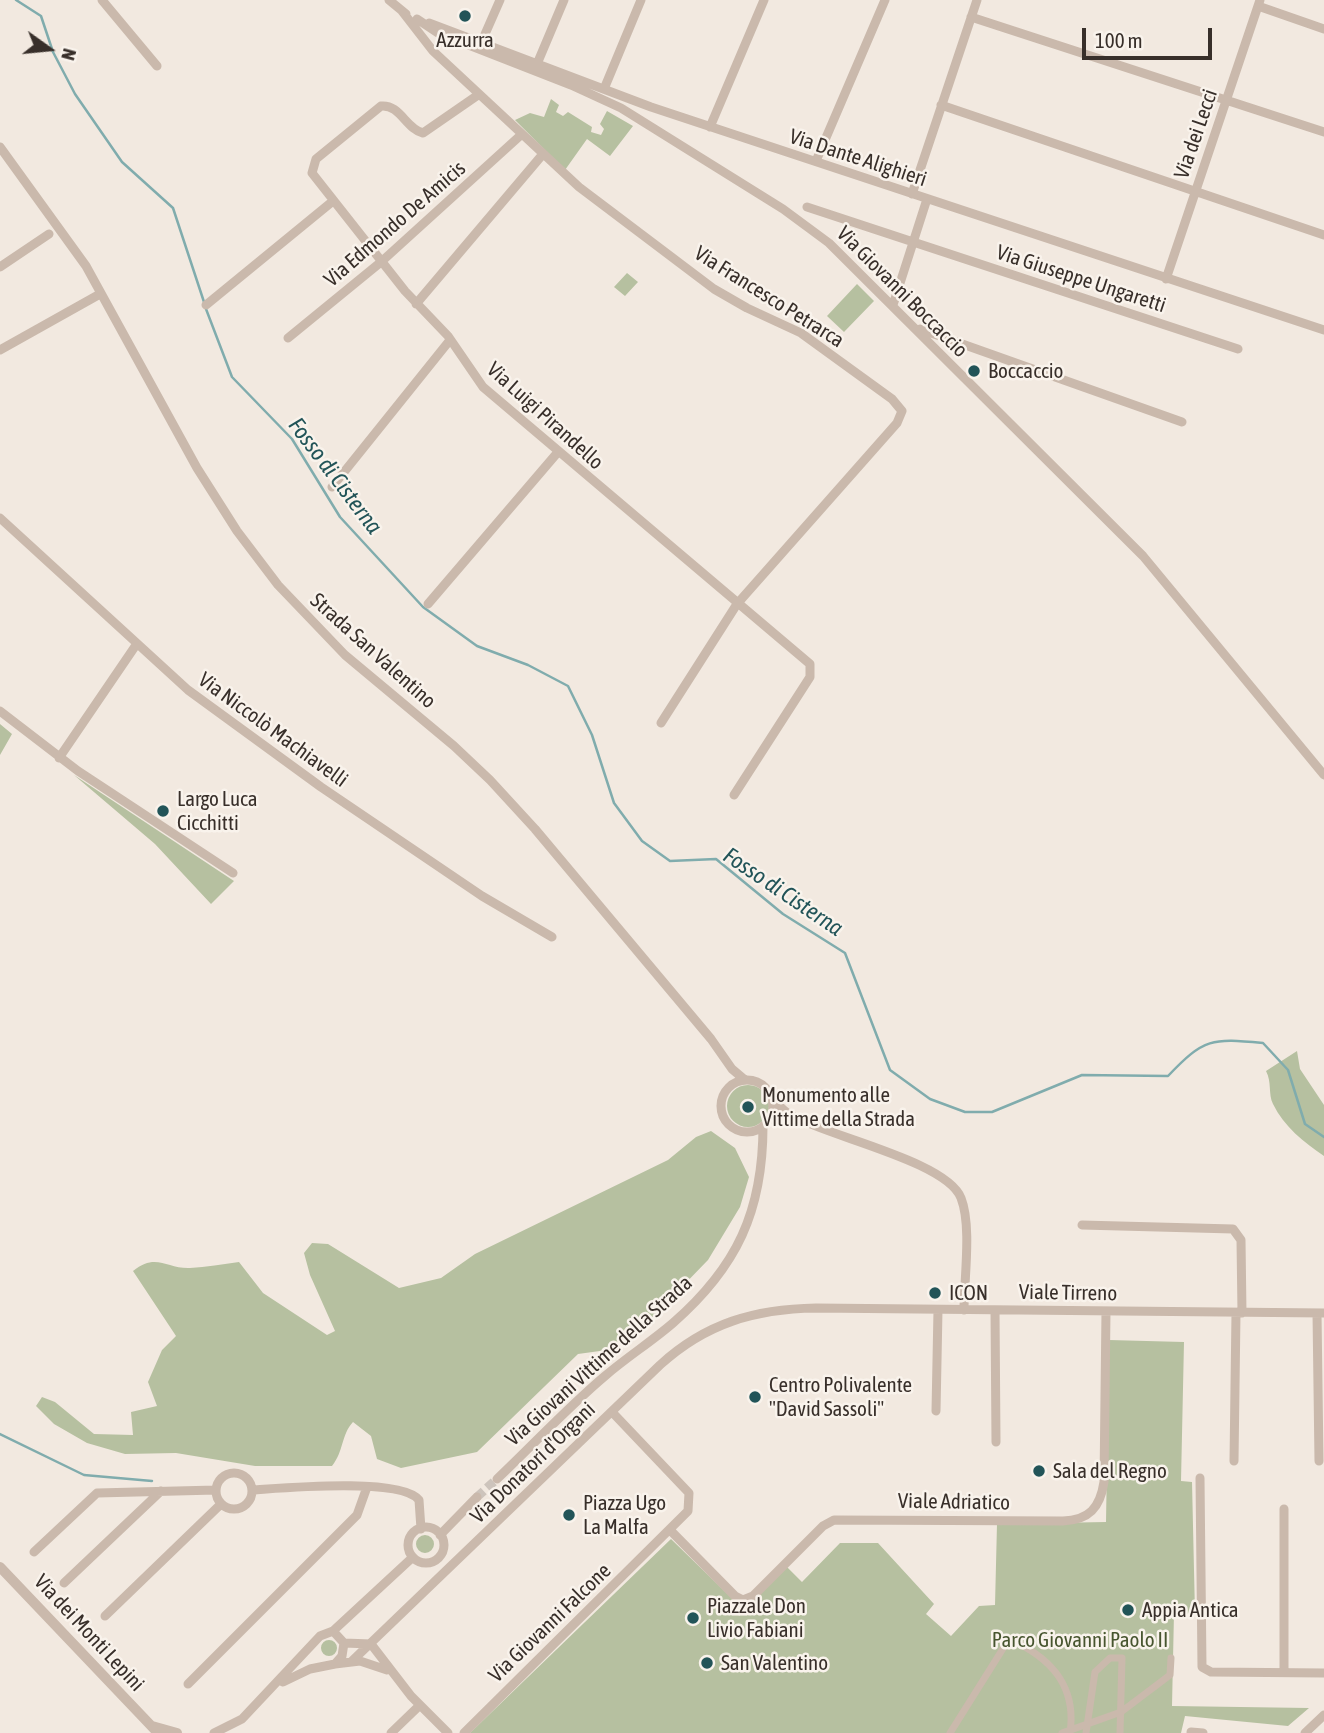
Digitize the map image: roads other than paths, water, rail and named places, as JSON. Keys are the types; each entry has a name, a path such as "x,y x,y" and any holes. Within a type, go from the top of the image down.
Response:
{"street":[{"path":"102,0 157,66"},
{"name":"Via Dante Alighieri","path":"389,0 417,19 710,127 1324,330"},
{"path":"482,41 500,0"},
{"path":"537,64 564,0"},
{"path":"604,89 641,0"},
{"path":"710,127 764,0"},
{"path":"816,161 885,0"},
{"path":"912,194 977,0"},
{"path":"1259,3 1324,29"},
{"name":"Via dei Lecci","path":"1166,279 1259,3"},
{"name":"Via Francesco Petrarca","path":"402,11 430,49 579,187 709,285 740,305 801,333 901,408 901,417 897,423 737,604"},
{"path":"971,17 1324,132"},
{"name":"Via Giovanni Boccaccio","path":"417,19 438,33 571,85 637,118 796,218 843,256 1151,565 1324,775"},
{"name":"Via Luigi Pirandello","path":"478,95 424,133 414,129 391,107 377,108 312,164 312,173 416,304 450,340 480,385 807,661 812,670 734,795"},
{"path":"941,105 1324,235"},
{"name":"Via Edmondo De Amicis","path":"288,338 382,262 522,134"},
{"name":"Strada San Valentino","path":"0,147 81,260 197,468 237,531 284,592 339,650 460,751 511,803 711,1039 733,1069 746,1080"},
{"path":"416,304 543,154"},
{"path":"893,305 928,199"},
{"path":"206,305 333,201"},
{"name":"Via Giuseppe Ungaretti","path":"807,207 1238,349"},
{"path":"0,267 49,234"},
{"path":"0,350 100,294"},
{"path":"915,327 975,351 1182,422"},
{"path":"332,487 450,340"},
{"path":"428,604 558,452"},
{"name":"Via Niccolò Machiavelli","path":"0,518 188,690 323,789 482,896 552,937"},
{"path":"661,723 737,604"},
{"path":"59,758 136,645"},
{"path":"0,711 59,758 233,873"},
{"path":"733,1069 730,1086 722,1100 723,1116 733,1128 748,1132 763,1150"},
{"path":"730,1086 746,1080 761,1084 790,1115 925,1168 955,1187 962,1200 965,1219 964,1310"},
{"path":"748,1132 763,1126 770,1117 771,1097"},
{"path":"770,1117 790,1115"},
{"name":"Via Giovani Vittime della Strada","path":"497,1479 603,1377 680,1317 710,1284 734,1251 752,1214 758,1193 763,1126"},
{"path":"1082,1225 1233,1228 1241,1240 1234,1461"},
{"name":"Viale Tirreno","path":"729,1320 798,1309 1321,1313"},
{"path":"936,1411 938,1310"},
{"path":"995,1310 996,1442"},
{"name":"Viale Adriatico","path":"670,1530 735,1596 746,1600 822,1526 834,1520 1063,1521 1086,1517 1097,1506 1104,1482 1106,1311"},
{"path":"1319,1461 1321,1313"},
{"name":"Via Donatori d'Organi","path":"352,1661 675,1352 705,1331 729,1320"},
{"name":"Via Giovanni Falcone","path":"464,1733 688,1511 689,1493 612,1412"},
{"path":"233,1472 248,1478 253,1490 248,1503 239,1509 221,1504 216,1490 222,1476 233,1472"},
{"path":"1200,1478 1200,1661 1203,1669 1212,1672 1324,1673"},
{"path":"253,1490 368,1487 405,1490 415,1495 420,1505 421,1529"},
{"path":"188,1684 356,1515 368,1487"},
{"path":"34,1552 97,1493 216,1490"},
{"path":"64,1583 161,1491"},
{"path":"440,1535 477,1497"},
{"path":"106,1616 221,1504"},
{"path":"1284,1509 1284,1672"},
{"path":"431,1528 440,1535 444,1546 435,1561 423,1563 413,1557 409,1541 421,1529 431,1528"},
{"path":"215,1733 242,1719 323,1634 333,1632 413,1557"},
{"name":"Via dei Monti Lepini","path":"0,1567 154,1729 177,1733"},
{"path":"333,1632 344,1643 371,1644 389,1670 448,1733"},
{"path":"950,1733 1009,1639 1035,1650 1054,1668 1071,1711 1068,1732 1087,1729 1121,1712 1170,1675 1171,1658"},
{"path":"335,1664 342,1657 344,1643"},
{"path":"312,1646 315,1658 325,1665"},
{"path":"1087,1729 1095,1672 1110,1658 1122,1658 1120,1733"},
{"path":"274,1688 301,1672 325,1665 352,1661 370,1663 389,1670"},
{"path":"391,1733 420,1705"},
{"path":"1305,1733 1324,1715"},
{"path":"235,1733 242,1719"},
{"path":"1191,1732 1203,1733"}],"waterway":[{"name":"Fosso di Cisterna","path":"16,0 41,16 53,52 75,94 122,162 173,208 204,302"},
{"name":"Fosso di Cisterna","path":"206,309 232,377 292,439 340,517 423,607 477,646 528,665 568,686 592,735 614,803 642,841 670,861 716,859 783,914 845,953 890,1070 930,1099 965,1112 992,1112 1082,1075 1168,1076 1191,1054 1210,1043 1263,1043 1288,1070 1305,1124 1324,1137"},
{"path":"0,1434 84,1475 152,1481"}],"tunnel":[{"path":"477,1497 497,1479"}],"place":[{"name":"Azzurra","path":"465,16"},
{"name":"Boccaccio","path":"974,371"},
{"name":"Largo Luca Cicchitti","path":"163,811"},
{"name":"Monumento alle Vittime della Strada","path":"748,1107"},
{"name":"ICON","path":"935,1293"},
{"name":"Centro Polivalente \"David Sassoli\"","path":"755,1397"},
{"name":"Sala del Regno","path":"1039,1471"},
{"name":"Piazza Ugo La Malfa","path":"569,1515"},
{"name":"Appia Antica","path":"1128,1610"},
{"name":"Piazzale Don Livio Fabiani","path":"693,1618"},
{"name":"San Valentino","path":"707,1663"}],"park label":[{"name":"Parco Giovanni Paolo II","path":"1080,1640"}]}
